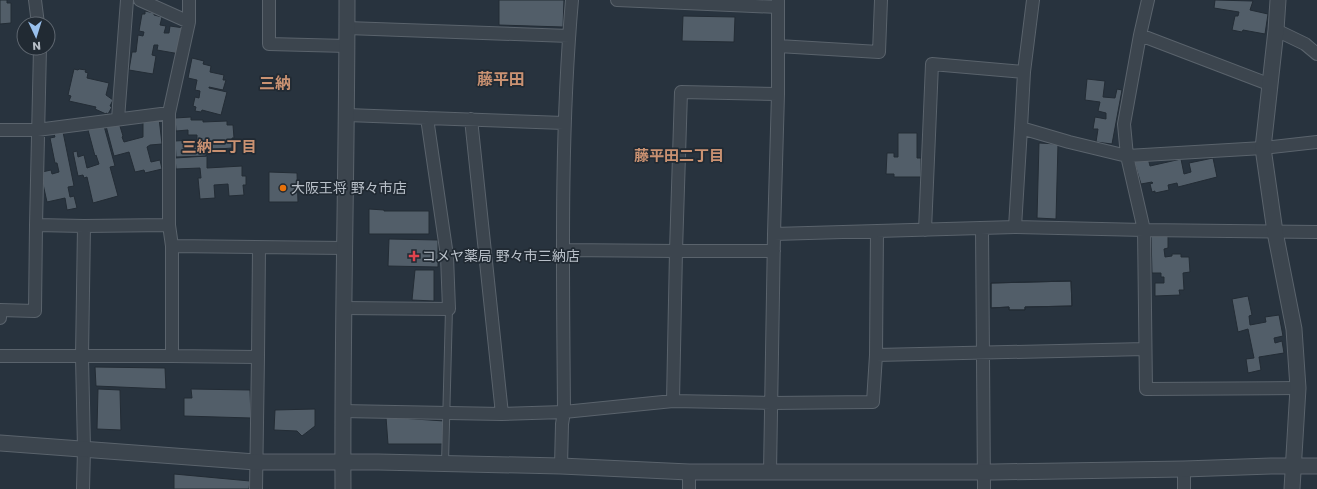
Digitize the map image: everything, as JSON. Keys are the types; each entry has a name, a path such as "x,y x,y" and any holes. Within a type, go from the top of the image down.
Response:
{"street":[{"path":"35,0 37,16"},
{"path":"118,119 127,0"},
{"path":"140,0 189,22"},
{"path":"172,356 172,246 168,225 168,112 189,22 189,0"},
{"path":"269,0 269,44 347,46"},
{"path":"343,489 342,411 347,115 347,0"},
{"path":"561,466 562,424 564,412 564,123 572,0"},
{"path":"617,0 778,3 778,94 770,472"},
{"path":"778,46 879,52 881,0"},
{"path":"1015,227 1022,128 1024,72 1033,0"},
{"path":"1148,0 1140,35 1124,124 1127,156 1144,230 1146,388 1298,388"},
{"path":"1278,0 1271,85 1263,148 1275,232 1294,329 1298,388 1292,489"},
{"path":"347,28 569,36"},
{"path":"1276,30 1305,44 1317,54"},
{"path":"1140,35 1271,85"},
{"path":"0,318 0,310 35,311 40,56"},
{"path":"926,230 932,64 1024,72"},
{"path":"673,401 681,92 778,94"},
{"path":"0,130 38,130 168,112"},
{"path":"347,115 564,123"},
{"path":"343,308 449,309 447,256 427,118"},
{"path":"471,119 502,414"},
{"path":"1022,128 1069,142 1127,156 1263,148 1317,142"},
{"path":"36,225 168,225"},
{"path":"83,489 84,449 82,357 84,226"},
{"path":"774,234 1015,227 1317,232"},
{"path":"982,228 984,489"},
{"path":"342,411 502,414 564,412 673,401 771,403 873,402 876,355 877,231"},
{"path":"172,246 345,248"},
{"path":"256,489 259,248"},
{"path":"563,250 774,251"},
{"path":"876,355 1145,349"},
{"path":"0,356 258,357"},
{"path":"0,443 256,462 446,463 561,466 689,472 984,472 1317,466"},
{"path":"1184,469 1184,489"},
{"path":"689,472 689,489"}],"lane":[{"path":"446,463 449,309"}],"building":[{"path":"0,0 7,0 7,3 11,3 11,23 0,24"},
{"path":"499,0 564,0 563,27 499,25"},
{"path":"1215,0 1253,1 1250,10 1268,14 1265,34 1243,30 1242,32 1232,30 1235,16 1238,16 1239,12 1214,8"},
{"path":"145,11 162,17 160,25 166,26 164,33 169,33 170,26 184,28 180,54 157,50 158,45 154,45 152,55 156,56 153,74 129,70 132,52 136,52 138,35 143,36 144,32 139,31 142,14 145,14"},
{"path":"683,16 735,17 734,42 682,41"},
{"path":"192,58 204,61 203,64 211,66 210,72 224,75 223,80 226,80 223,90 209,87 227,92 221,115 202,110 201,112 195,111 196,107 193,106 195,97 199,98 200,91 195,90 197,80 188,78"},
{"path":"74,69 86,70 85,72 88,73 87,78 109,83 106,95 113,100 110,106 112,107 108,114 95,109 96,107 69,101 71,96 68,95"},
{"path":"1087,79 1105,81 1103,97 1115,98 1117,89 1122,90 1112,144 1096,142 1098,129 1093,129 1095,117 1106,119 1106,113 1098,111 1100,102 1085,100"},
{"path":"191,117 191,120 203,120 203,122 227,121 227,125 233,125 234,138 232,138 232,148 206,150 206,156 176,157 175,141 192,140 192,145 197,145 197,135 188,135 188,130 176,131 175,118"},
{"path":"159,118 162,144 150,145 147,147 151,162 160,160 162,169 145,173 144,170 135,172 129,152 114,156 106,126 119,123 124,142 143,137 143,119"},
{"path":"104,126 115,166 110,167 118,196 93,203 87,177 84,178 83,175 78,176 73,152 77,151 78,157 84,155 87,168 99,164 96,155 95,156 88,130"},
{"path":"63,132 74,186 68,187 70,197 74,196 77,208 67,210 65,198 47,202 43,184 40,185 38,177 43,175 42,172 51,170 52,174 59,172 57,163 55,163 50,138 55,137 54,134"},
{"path":"898,133 917,133 917,158 921,158 921,177 894,177 894,174 886,174 887,153 894,153 894,157 898,157"},
{"path":"1039,143 1058,144 1056,219 1037,218"},
{"path":"207,156 207,168 242,166 242,176 246,176 246,185 243,185 244,195 229,196 228,184 214,185 215,198 200,199 198,178 201,178 200,168 176,169 175,158"},
{"path":"1148,158 1150,166 1181,159 1184,174 1191,172 1189,163 1213,158 1217,177 1178,187 1177,183 1168,185 1169,190 1155,193 1155,191 1152,192 1150,184 1153,183 1152,182 1141,184 1134,161"},
{"name":"大阪王将 野々市店","path":"269,172 297,173 298,202 269,202"},
{"path":"369,209 384,211 429,211 429,234 369,234"},
{"path":"1168,235 1168,248 1164,249 1165,257 1172,256 1172,254 1181,254 1181,257 1189,257 1190,272 1183,273 1184,290 1179,290 1180,295 1155,296 1155,283 1164,283 1164,277 1161,277 1161,273 1152,273 1151,236"},
{"path":"389,239 438,240 438,267 388,266"},
{"path":"415,270 434,270 434,301 412,300"},
{"path":"1071,281 1072,306 1025,307 1025,310 1009,310 1009,307 991,308 991,283"},
{"path":"1071,281 1072,306 1025,307 1025,310 1009,310 1009,307 991,308 991,283"},
{"path":"1248,296 1252,315 1249,316 1250,325 1266,322 1265,317 1279,315 1283,336 1274,338 1275,343 1282,341 1284,353 1259,357 1261,370 1248,373 1246,359 1254,358 1248,329 1238,332 1232,299"},
{"path":"95,367 165,368 166,389 96,386"},
{"path":"98,389 120,390 121,430 97,429"},
{"path":"191,389 250,390 251,418 184,416 184,398 192,398"},
{"path":"315,409 315,426 302,436 297,431 274,430 275,410"},
{"path":"386,417 444,421 443,444 388,444"},
{"path":"174,474 250,481 249,489 174,489"}],"place":[{"name":"大阪王将 野々市店","path":"283,188"},
{"name":"コメヤ薬局 野々市三納店","path":"414,256"}],"district":[{"name":"藤平田","path":"501,79"},
{"name":"三納","path":"275,83"},
{"name":"三納二丁目","path":"219,146"},
{"name":"藤平田二丁目","path":"679,155"}]}
